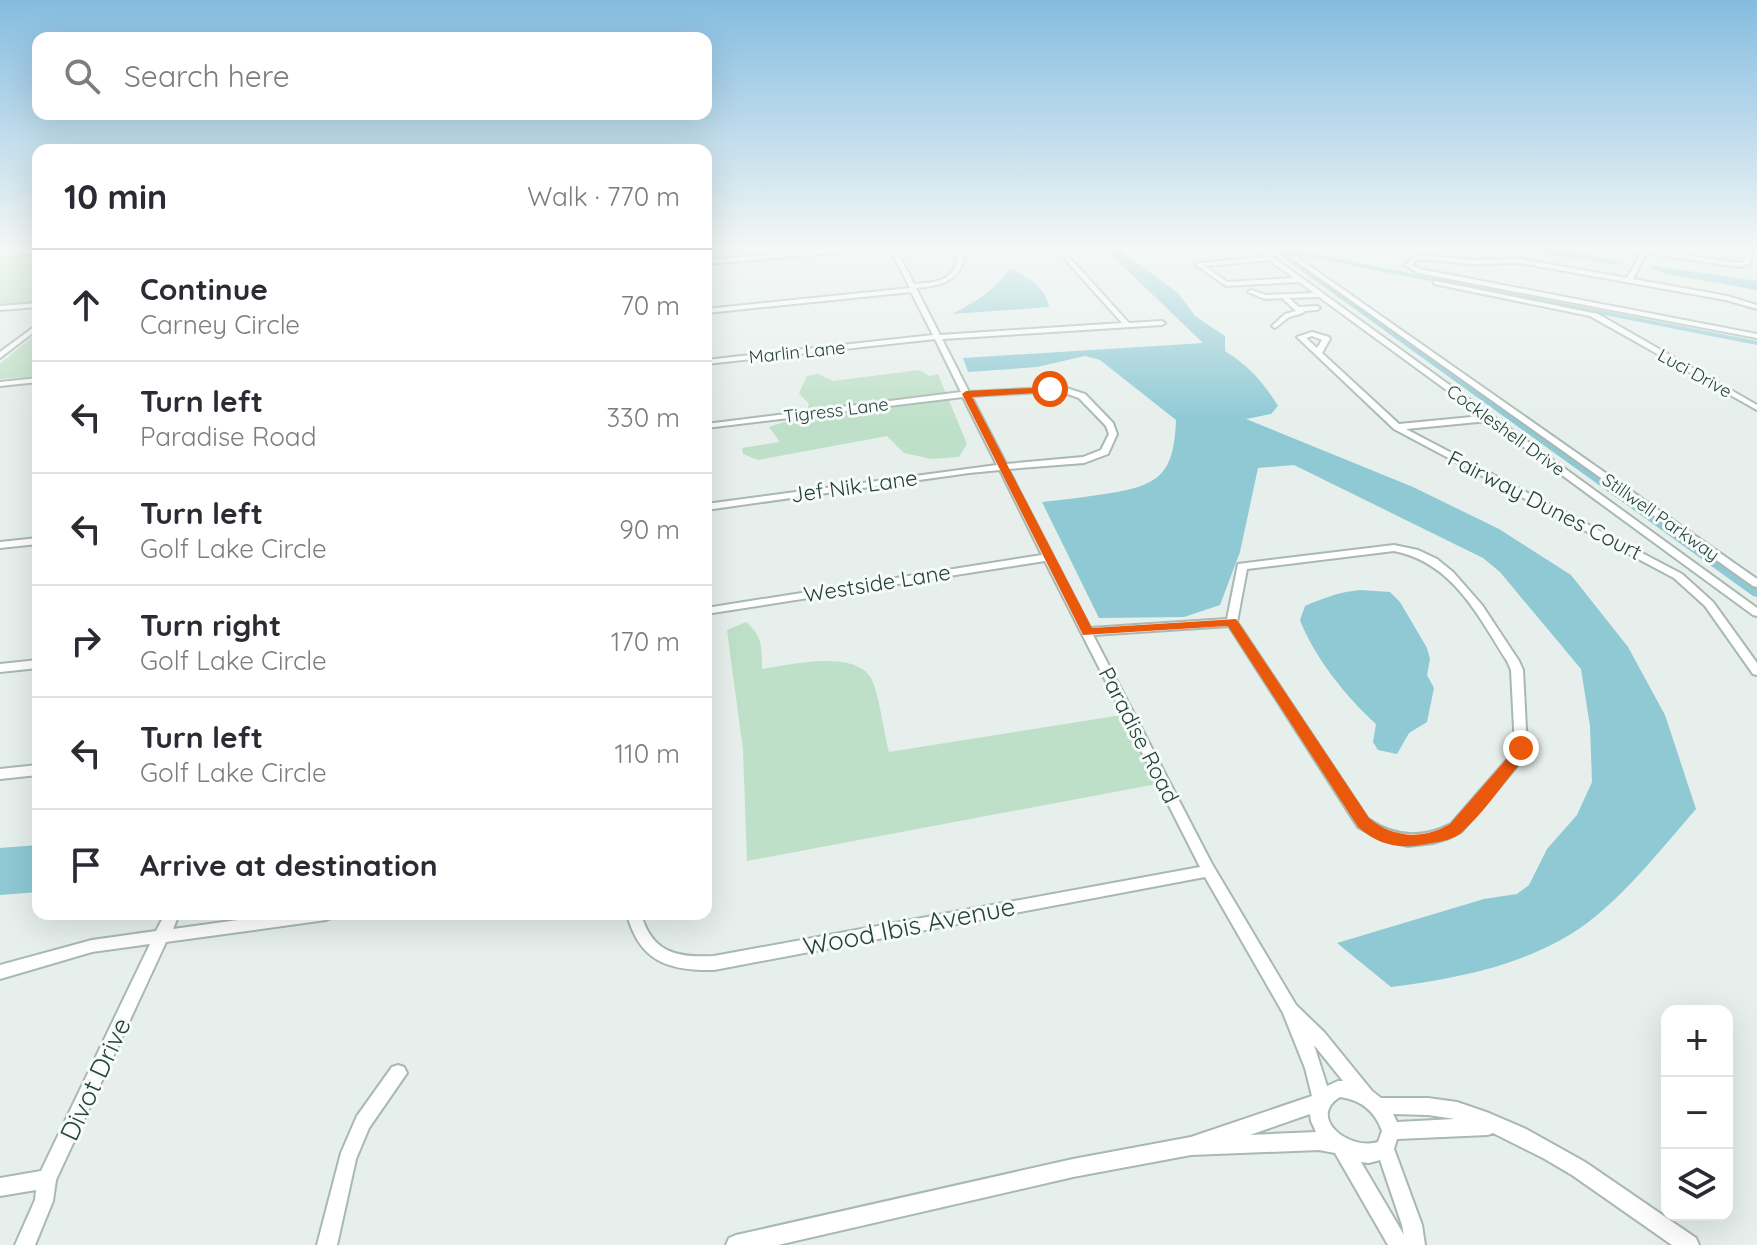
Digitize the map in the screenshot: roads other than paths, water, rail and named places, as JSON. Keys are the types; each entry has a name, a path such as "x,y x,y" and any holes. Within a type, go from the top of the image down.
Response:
{"street":[{"path":"0,308 32,305"},
{"path":"712,310 759,305"},
{"name":"Paradise Road","path":"921,305 1209,871 1287,1005 1318,1076 1321,1100"},
{"path":"1109,305 1127,325"},
{"path":"1275,326 1287,315 1301,312 1294,305"},
{"name":"Cockleshell Drive","path":"1335,305 1757,613"},
{"name":"Stillwell Parkway","path":"1362,305 1757,584"},
{"path":"1547,305 1606,317"},
{"path":"1596,305 1757,336"},
{"path":"1298,309 1317,308"},
{"name":"Luci Drive","path":"1592,314 1757,408"},
{"name":"Marlin Lane","path":"712,361 936,337 1162,323"},
{"path":"0,356 32,331"},
{"name":"Fairway Dunes Court","path":"1318,353 1397,427 1669,570 1709,604 1757,671"},
{"path":"0,384 32,381"},
{"name":"Tigress Lane","path":"712,425 966,394 1068,389 1082,396 1112,429 1108,448 1093,459 1003,466"},
{"path":"1397,427 1489,418"},
{"name":"Jef Nik Lane","path":"712,506 1003,466"},
{"path":"0,545 32,542"},
{"path":"1384,549 1418,552 1454,577 1513,661 1517,670 1521,748 1518,756 1456,828 1445,834 1409,841 1392,840 1376,833 1363,823 1232,622 1242,566 1384,549"},
{"name":"Westside Lane","path":"712,610 1049,557"},
{"path":"1087,632 1232,622"},
{"path":"0,668 32,665"},
{"path":"0,774 32,771"},
{"name":"Wood Ibis Avenue","path":"636,920 639,934 660,955 677,962 714,963 1209,871"},
{"name":"Divot Drive","path":"25,1245 44,1201 47,1179 169,920"},
{"path":"0,972 68,951 283,920"},
{"name":"Paradise Road","path":"1287,1005 1372,1101"},
{"path":"327,1245 347,1159 363,1122 398,1073"},
{"path":"1191,1146 1321,1100 1338,1089 1372,1101 1458,1111 1541,1146 1603,1182 1689,1245"},
{"path":"1321,1100 1319,1118 1323,1128 1339,1145 1399,1245"},
{"path":"1372,1101 1388,1140 1415,1245"},
{"path":"736,1245 1073,1168 1191,1146 1319,1141 1365,1155 1388,1140 1493,1126"},
{"path":"0,1187 47,1179"}],"water":[{"path":"969,305 1049,307 952,314"},
{"path":"1164,305 1187,305 1195,316 1225,336 1225,351 1267,389 1278,406 1271,414 1246,419 1413,487 1499,529 1571,575 1628,647 1665,715 1696,809 1638,876 1605,908 1571,934 1529,955 1484,970 1391,987 1337,943 1484,899 1517,894 1529,885 1547,849 1577,815 1592,782 1590,726 1581,669 1500,572 1483,558 1294,465 1258,468 1240,552 1220,605 1184,617 1099,618 1042,502 1123,491 1150,482 1167,466 1175,439 1176,420 1100,360 1085,356 1037,367 968,372 963,358 1203,343"},
{"path":"1360,590 1390,592 1400,602 1427,648 1430,659 1427,675 1434,688 1427,722 1409,733 1397,754 1378,750 1373,742 1376,724 1332,676 1300,620 1305,606"},
{"path":"32,845 32,892 0,895 0,848"}],"waterway":[{"path":"1353,305 1757,594"},
{"path":"1567,305 1757,343"}]}
